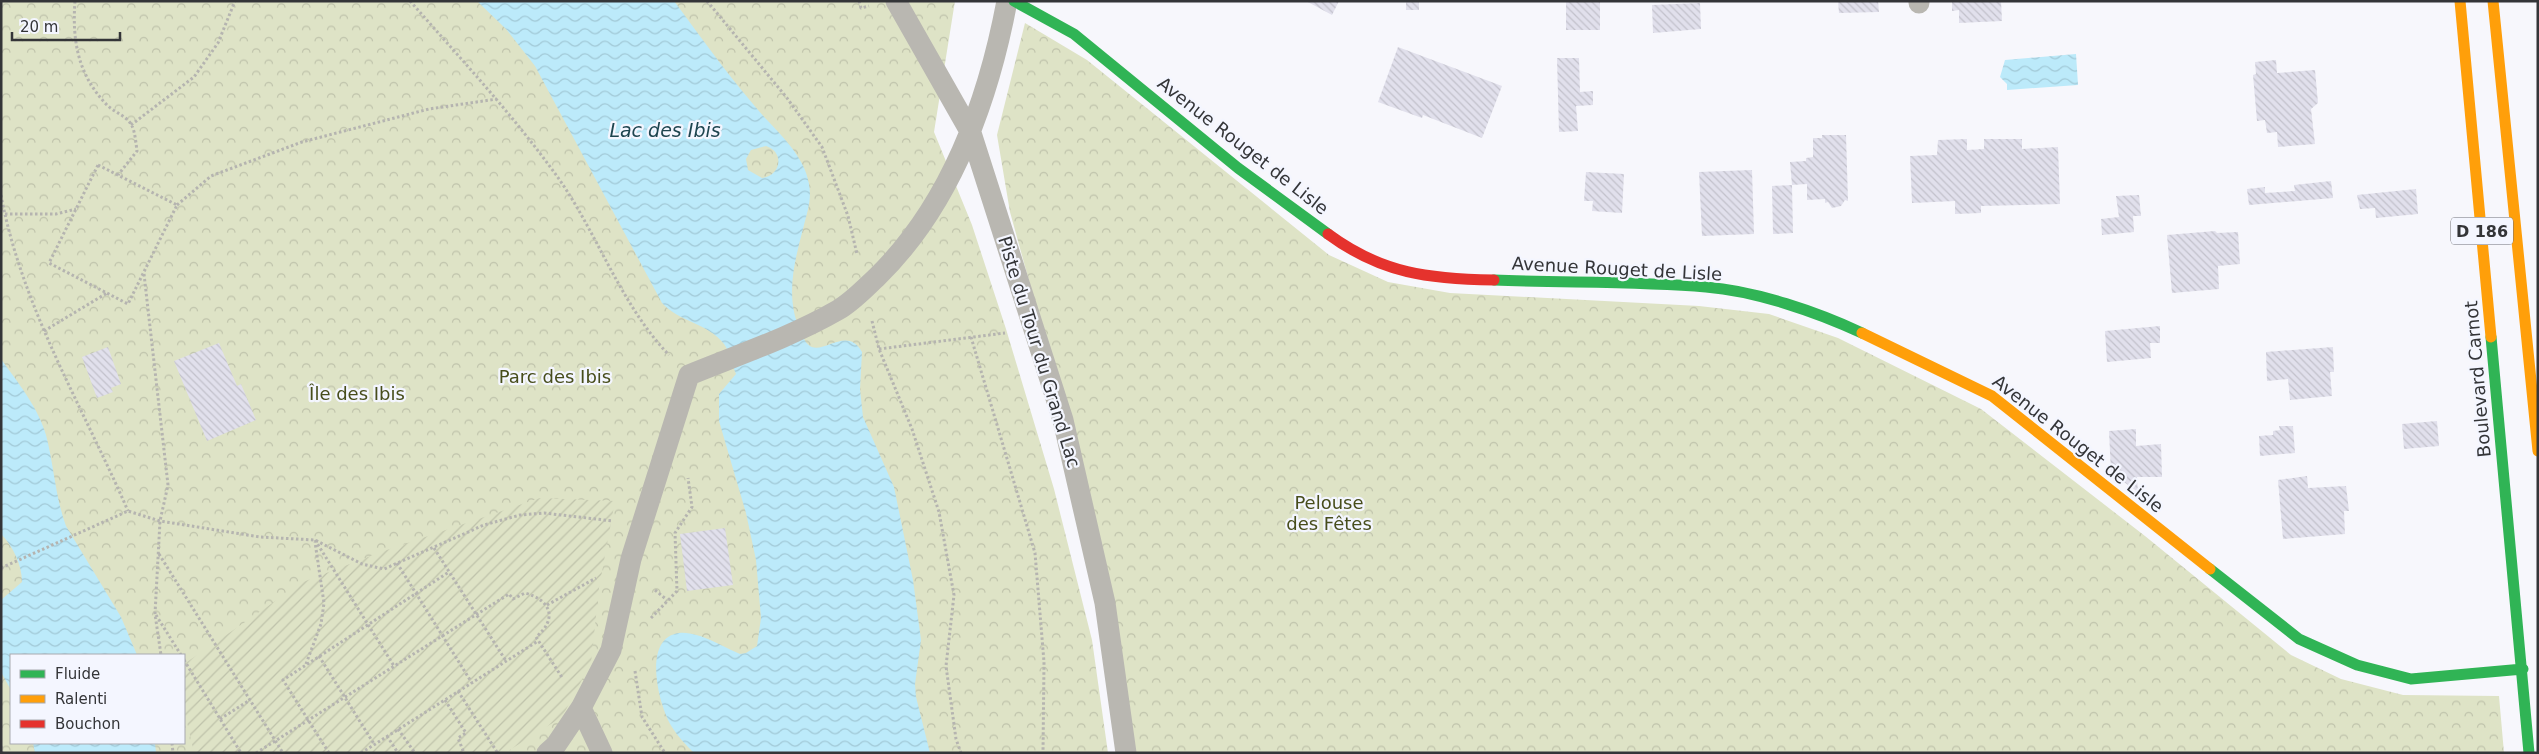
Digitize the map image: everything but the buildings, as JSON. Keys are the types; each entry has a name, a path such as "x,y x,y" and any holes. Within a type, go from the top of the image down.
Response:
{"street":[{"name":"Avenue Rouget de Lisle","path":"1014,1 1074,34 1238,168 1336,240 1388,268 1446,279 1708,288 1778,301 1843,324 1992,396 2299,639 2357,665 2410,679 2523,669"},
{"name":"Boulevard Carnot","path":"2460,1 2523,669 2529,753"},
{"name":"D 186","path":"2493,1 2538,451"}],"lane":[{"name":"Piste du Tour du Grand Lac","path":"896,1 971,133 1063,420 1104,603 1126,753"},
{"path":"548,753 556,745 581,708 611,650 631,559 689,376 810,324 840,309 892,262 920,227 947,182 971,133 1000,38 1006,1"},
{"path":"581,708 602,753"}],"path":[{"path":"75,1 72,23 82,66 93,87 107,105 132,125 137,151 118,175"},
{"path":"132,125 194,77 218,43 235,1"},
{"path":"410,1 497,99 560,180 633,306 664,350 689,376"},
{"path":"707,1 787,98 822,147 848,216 879,349 912,429 939,512 954,595 946,666 956,739 961,753"},
{"path":"177,205 98,165 49,263 128,304 177,205 211,176 302,142 430,109 497,99"},
{"path":"1,195 22,273 44,331 128,511"},
{"path":"5,214 56,214 76,209"},
{"path":"144,273 168,485 160,521 155,614 160,654"},
{"path":"44,331 107,293"},
{"path":"879,349 1034,329"},
{"path":"971,337 1035,553 1044,662 1043,753"},
{"path":"649,623 652,614 677,591 675,533 692,507 691,488 686,470 666,452"},
{"path":"1,568 128,511 160,521 260,537 315,540 362,564 384,569 484,525 520,515 544,513 641,525"},
{"path":"315,540 394,666"},
{"path":"305,665 321,624 324,603 315,540"},
{"path":"434,548 506,662"},
{"path":"158,552 283,753"},
{"path":"547,605 631,559"},
{"path":"397,564 472,682"},
{"path":"329,753 283,680 450,572"},
{"path":"256,753 509,594 512,599 525,593 536,596 547,605 550,617 547,628 536,637 581,708"},
{"path":"155,614 180,654"},
{"path":"361,753 538,640"},
{"path":"319,656 374,744"},
{"path":"185,662 241,753"},
{"path":"634,667 642,718 665,753"},
{"path":"458,691 496,753"},
{"path":"220,719 250,700"},
{"path":"445,700 466,733 458,738 464,753"},
{"path":"398,729 415,753"},
{"path":"387,736 398,753"},
{"path":"1,746 2,753"}],"green space":[{"name":"Île des Ibis","path":"1,1 955,1 934,132 972,225 1006,329 1054,489 1092,640 1108,753 1,753"},
{"name":"Pelouse des Fêtes","path":"1025,23 1087,60 1329,255 1388,282 1450,293 1699,306 1769,314 1838,338 1981,409 2145,536 2291,655 2341,679 2403,695 2499,696 2504,753 1134,753 1042,328 1010,212 997,135"},
{"path":"540,498 615,501 599,588 591,663 562,717 505,753 194,753 185,713 185,663 303,582 381,552"}],"water":[{"name":"Lac des Ibis","path":"477,1 674,1 732,79 801,161 806,172 810,196 792,284 794,312 804,339 810,346 816,348 840,341 848,341 855,344 862,352 860,389 863,417 894,487 913,580 921,640 915,684 916,697 930,753 694,753 679,738 672,727 662,705 656,674 660,647 667,638 679,633 694,634 740,654 746,653 757,646 761,618 756,560 746,513 719,421 719,394 736,374 726,347 717,337 662,303 535,66 506,29","holes":["766,146 772,149 778,158 777,169 773,173 762,178 748,170 746,159 751,150"]},
{"path":"2076,54 2078,85 2007,90 2007,84 2000,77 2005,60"},
{"path":"1,359 27,396 38,415 46,435 59,503 66,526 121,617 137,654 10,654 10,688 1,672 1,600 22,582 22,576 16,556 1,534"},
{"path":"33,744 155,744 156,753 35,753"}],"traffic: fast":[{"path":"1014,1 1074,34 1238,168 1328,234"},
{"path":"1494,280 1653,284 1725,289 1786,304 1862,333"},
{"path":"2491,337 2529,753"},
{"path":"2210,569 2299,639 2357,665 2411,679 2523,669"}],"traffic: slow":[{"path":"2460,1 2491,337"},
{"path":"2493,1 2538,451"},
{"path":"1862,333 1992,396 2210,569"}],"traffic: jam":[{"path":"1328,234 1368,258 1407,272 1449,278 1494,280"}],"park label":[{"name":"Parc des Ibis","path":"555,377"}]}
